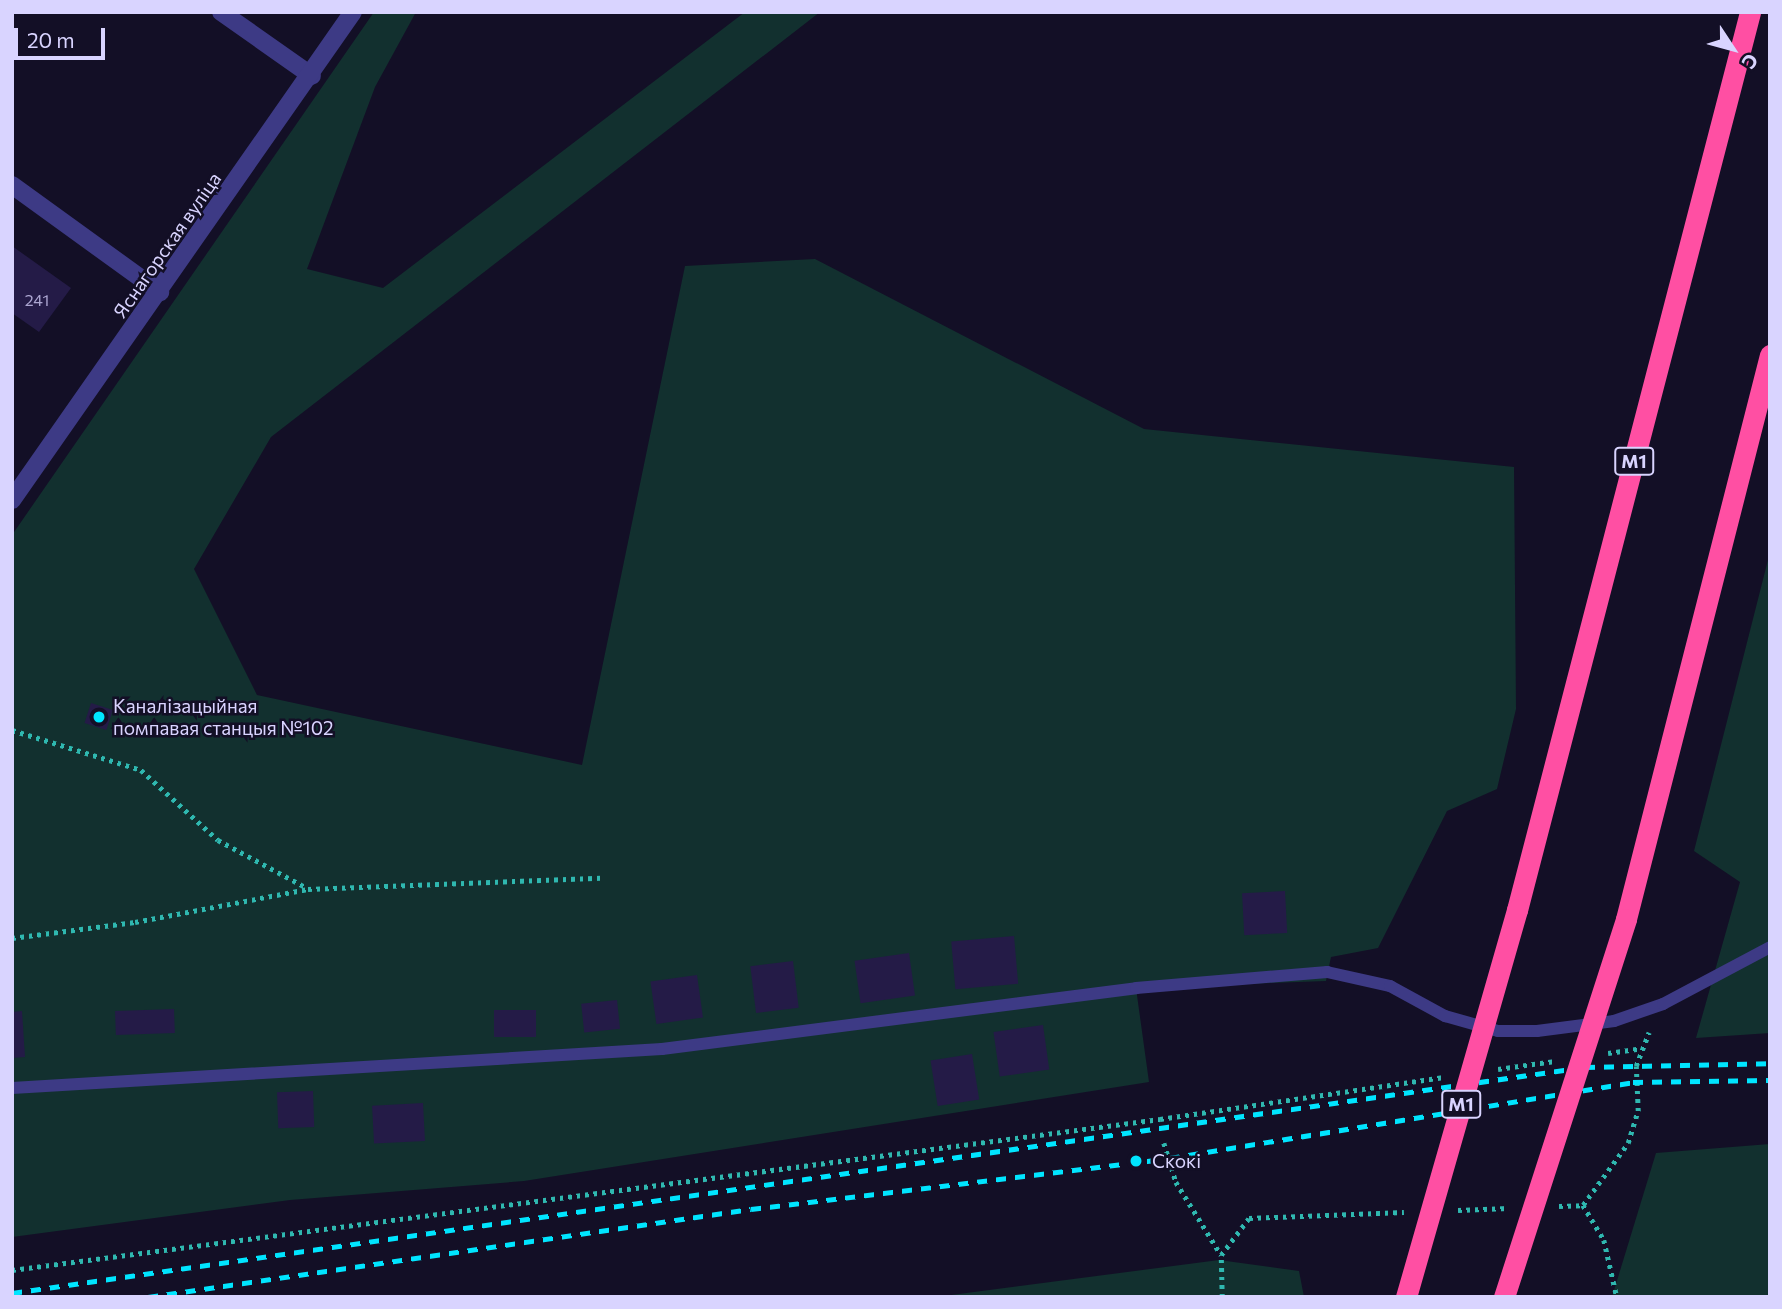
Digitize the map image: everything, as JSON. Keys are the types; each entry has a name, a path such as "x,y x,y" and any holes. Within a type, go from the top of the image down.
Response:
{"highway":[{"name":"М1","path":"1406,1297 1517,910 1750,12"},
{"path":"1504,1297 1626,919 1770,355"}],"street":[{"path":"221,12 312,76"},
{"name":"Яснагорская вуліца","path":"12,500 312,76 353,12"},
{"path":"12,185 160,292"}],"lane":[{"path":"12,1088 662,1049 1136,988 1327,972 1390,986 1446,1016 1498,1031 1537,1031 1614,1021 1663,1004 1770,947"}],"path":[{"path":"12,730 141,769 218,840 308,889"},
{"path":"12,938 135,922 308,889 601,878"},
{"path":"1583,1205 1628,1143 1637,1111 1633,1082 1642,1048 1663,1004"},
{"path":"1600,1054 1642,1048"},
{"path":"1490,1070 1559,1060"},
{"path":"12,1270 1160,1119 1449,1076"},
{"path":"1164,1143 1176,1182 1221,1255 1222,1297"},
{"path":"1555,1206 1583,1205"},
{"path":"1583,1205 1607,1248 1617,1297"},
{"path":"1444,1210 1514,1208"},
{"path":"1221,1255 1249,1218 1416,1212"}],"green space":[{"path":"374,12 416,12 375,87 307,269 383,288 745,12 820,12 271,437 194,569 257,695 582,765 685,266 815,259 1144,429 1514,467 1516,709 1497,789 1447,811 1378,948 1331,957 1326,981 1136,988 1149,1082 524,1181 290,1200 12,1237 12,535"},
{"path":"1770,552 1770,1033 1696,1038 1740,882 1694,851"},
{"path":"1770,1144 1770,1297 1612,1297 1656,1153"},
{"path":"1219,1260 1299,1271 1304,1297 936,1297"}],"building":[{"path":"12,246 71,288 39,332 12,313"},
{"name":"Каналізацыйная помпавая станцыя №102","path":"91,703 113,710 106,730 85,723"},
{"path":"1285,891 1287,933 1244,935 1242,893"},
{"path":"1014,936 1018,984 955,989 951,941"},
{"path":"909,953 915,996 861,1003 855,961"},
{"path":"793,961 799,1008 756,1013 750,966"},
{"path":"697,975 703,1018 656,1024 650,982"},
{"path":"617,1000 620,1029 584,1033 581,1004"},
{"path":"174,1009 175,1033 116,1035 115,1011"},
{"path":"494,1010 536,1010 536,1037 494,1037"},
{"path":"22,1011 25,1057 12,1058 12,1012"},
{"path":"1043,1025 1049,1070 1000,1077 993,1032"},
{"path":"972,1054 979,1099 938,1106 931,1061"},
{"path":"313,1091 314,1127 278,1128 277,1092"},
{"path":"423,1103 425,1141 374,1144 372,1106"}],"railway":[{"path":"12,1293 1585,1067 1770,1063"},
{"path":"148,1297 751,1209 1170,1158 1633,1082 1770,1080"}],"place":[{"name":"Каналізацыйная помпавая станцыя №102","path":"99,717"},
{"name":"Скокі","path":"1136,1161"}]}
